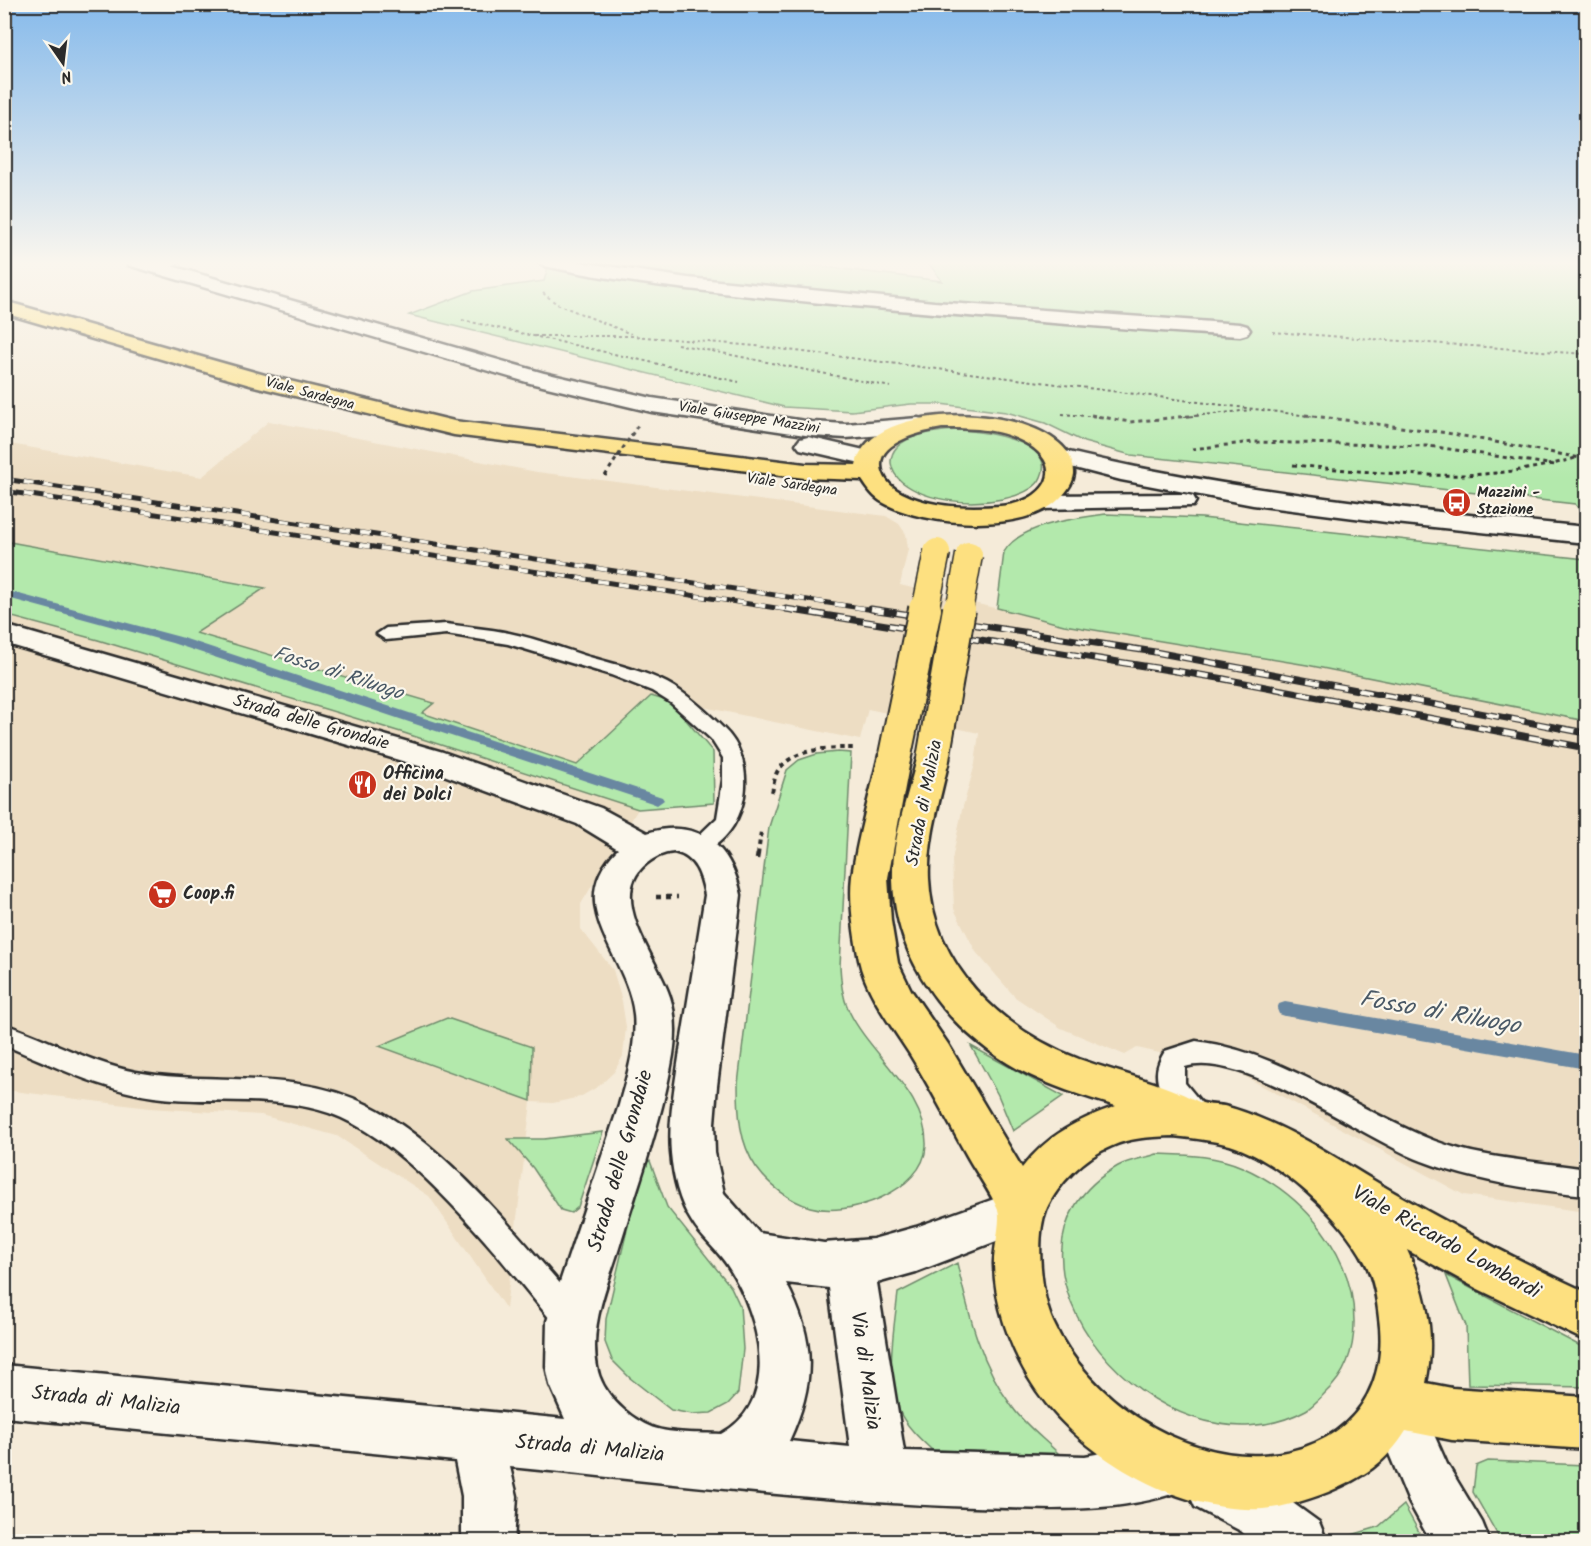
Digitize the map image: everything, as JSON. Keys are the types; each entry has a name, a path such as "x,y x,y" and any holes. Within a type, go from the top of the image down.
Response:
{"main road":[{"name":"Viale Sardegna","path":"96,333 325,398 480,432 534,449 574,457 893,498"},
{"name":"Viale Giuseppe Mazzini","path":"1041,502 1004,513 977,515 930,511 893,498 876,484 869,465 884,441 918,425 969,421 998,424 1021,431 1042,442 1056,456"},
{"name":"Viale Sardegna","path":"480,432 805,471 869,465"},
{"path":"1041,502 1057,488 1062,472 1056,456"},
{"path":"930,511 938,542 937,552 876,752 870,878 872,921 879,963 895,998 938,1066 1022,1210"},
{"name":"Strada di Malizia","path":"1004,513 986,529 969,555 913,858 911,880 918,921 945,983 984,1027 1023,1053 1064,1071 1161,1102 1204,1120"},
{"name":"Viale Riccardo Lombardi","path":"1308,1166 1349,1203 1382,1249 1403,1300 1407,1353 1394,1403 1380,1427 1356,1450 1310,1474 1254,1482 1211,1477 1175,1467 1113,1432 1062,1384 1029,1327 1015,1270 1022,1210 1049,1164 1091,1132 1145,1118 1204,1120 1230,1126 1269,1142 1443,1246 1587,1317"},
{"path":"1394,1403 1452,1414 1587,1423"}],"street":[{"name":"Viale Giuseppe Mazzini","path":"390,333 527,375 652,405 694,419 869,465"},
{"name":"Viale Giuseppe Mazzini","path":"652,405 812,429 846,431 918,425"},
{"name":"Viale Giuseppe Mazzini","path":"1056,456 1123,473 1306,505 1587,535"},
{"name":"Viale Giuseppe Mazzini","path":"1041,502 1140,500 1306,505"},
{"name":"Strada delle Grondaie","path":"4,634 431,759 589,816 643,847 625,863 616,880 614,916 650,988 655,1022 653,1047 636,1116 572,1322 569,1366 582,1401 609,1432 626,1445 649,1455"},
{"path":"643,847 665,842 698,847 719,874 723,894 696,1086 692,1123 693,1153 700,1190 708,1208 746,1252 776,1313 783,1335 783,1382 779,1404 765,1433 749,1448 724,1462"},
{"path":"746,1252 808,1263 850,1265 905,1252 1022,1210"},
{"name":"Via di Malizia","path":"850,1265 875,1438 884,1477"},
{"name":"Strada di Malizia","path":"4,1391 884,1477 1085,1483 1175,1467"},
{"path":"1394,1403 1428,1483 1462,1542"},
{"path":"472,1437 489,1482 492,1504 488,1536"},
{"path":"1175,1467 1260,1512 1299,1542"}],"lane":[{"path":"386,634 446,629 510,639 618,671 659,687 678,699 719,735 733,758 734,780 728,819 722,829 698,847"},
{"path":"4,1034 105,1075 132,1082 155,1087 243,1090 305,1096 335,1103 380,1124 424,1157 572,1322"},
{"path":"1204,1120 1172,1088 1169,1074 1172,1062 1181,1055 1193,1053 1222,1056 1266,1070 1426,1151 1514,1172 1587,1182"}],"path":[{"path":"627,333 634,336"},
{"path":"1285,333 1587,354"},
{"path":"525,336 634,336 891,387"},
{"path":"658,340 756,346 1259,409 1447,434 1587,459"},
{"path":"1052,414 1085,414 1130,422 1259,409"},
{"path":"605,476 638,425"},
{"path":"1182,451 1253,442 1428,446 1557,465"},
{"path":"769,801 779,769 795,758 818,750 876,752"},
{"path":"756,868 763,822"},
{"path":"647,896 666,898 684,896"}],"shaded area":[{"path":"269,421 537,472 886,516 899,524 906,534 908,549 900,585 1064,625 1307,665 1586,721 1586,1212 1464,1195 1231,1069 1137,1048 1125,1055 1061,1028 1015,997 976,952 954,909 952,860 962,810 975,764 979,733 868,709 860,740 651,696 577,765 422,712 433,703 196,633 264,587 5,541 4,443 202,477"},
{"path":"4,615 98,640 404,733 638,809 581,904 581,929 613,970 622,1001 626,1027 623,1056 614,1072 599,1086 580,1097 553,1103 531,1102 506,1309 429,1196 337,1136 261,1115 149,1108 5,1090"}],"green space":[{"path":"483,333 1586,333 1586,510 1579,509 1575,504 1131,455 1084,442 1045,423 1006,412 940,404 911,404 852,411 784,407"},
{"path":"958,430 998,436 1028,446 1038,454 1043,464 1038,482 1025,492 1008,498 964,502 925,494 913,489 896,476 891,463 893,453 906,440 928,433"},
{"path":"1106,514 1202,518 1586,559 1586,721 1307,665 1064,625 997,608 1004,552 1012,542 1050,524"},
{"path":"4,541 265,588 196,633 434,703 422,713 577,765 651,696 671,702 713,752 714,803 638,809 404,733 98,640 5,615"},
{"path":"851,753 840,966 843,994 858,1027 908,1092 918,1109 924,1127 926,1146 922,1162 912,1176 898,1188 882,1198 863,1204 826,1209 810,1207 787,1196 773,1186 756,1167 743,1137 739,1116 738,1084 769,827 787,770 799,760 817,754"},
{"path":"447,1018 532,1047 531,1101 379,1046"},
{"path":"971,1046 1063,1096 1013,1131 998,1095"},
{"path":"603,1132 578,1207 571,1213 561,1210 533,1168 508,1139 544,1139"},
{"path":"1157,1154 1200,1156 1242,1167 1285,1193 1305,1210 1335,1250 1346,1273 1352,1298 1354,1323 1352,1342 1348,1360 1339,1377 1306,1410 1250,1426 1194,1418 1142,1391 1099,1351 1071,1303 1062,1252 1076,1205 1118,1166"},
{"path":"650,1161 667,1207 731,1287 740,1306 743,1349 738,1393 728,1404 711,1413 692,1414 671,1410 630,1378 612,1360 605,1342 606,1319 643,1162"},
{"path":"957,1263 971,1320 992,1374 1018,1414 1059,1454 932,1450 913,1432 902,1416 895,1396 891,1367 898,1293"},
{"path":"1446,1275 1586,1349 1586,1387 1468,1385 1466,1326"},
{"path":"1488,1461 1586,1465 1586,1541 1501,1541 1473,1492 1476,1466"},
{"path":"1404,1505 1424,1541 1353,1541 1348,1536 1378,1527"}],"waterway":[{"name":"Fosso di Riluogo","path":"4,593 176,640 657,800"},
{"name":"Fosso di Riluogo","path":"1285,1009 1586,1062"}],"railway":[{"path":"4,479 881,611"},
{"path":"4,491 796,611"},
{"path":"786,609 1219,678 1586,748"},
{"path":"871,609 1155,652 1586,733"}],"place":[{"name":"Mazzini - Stazione","path":"1456,502"},
{"name":"Officina dei Dolci","path":"362,784"},
{"name":"Coop.fi","path":"162,894"}]}
